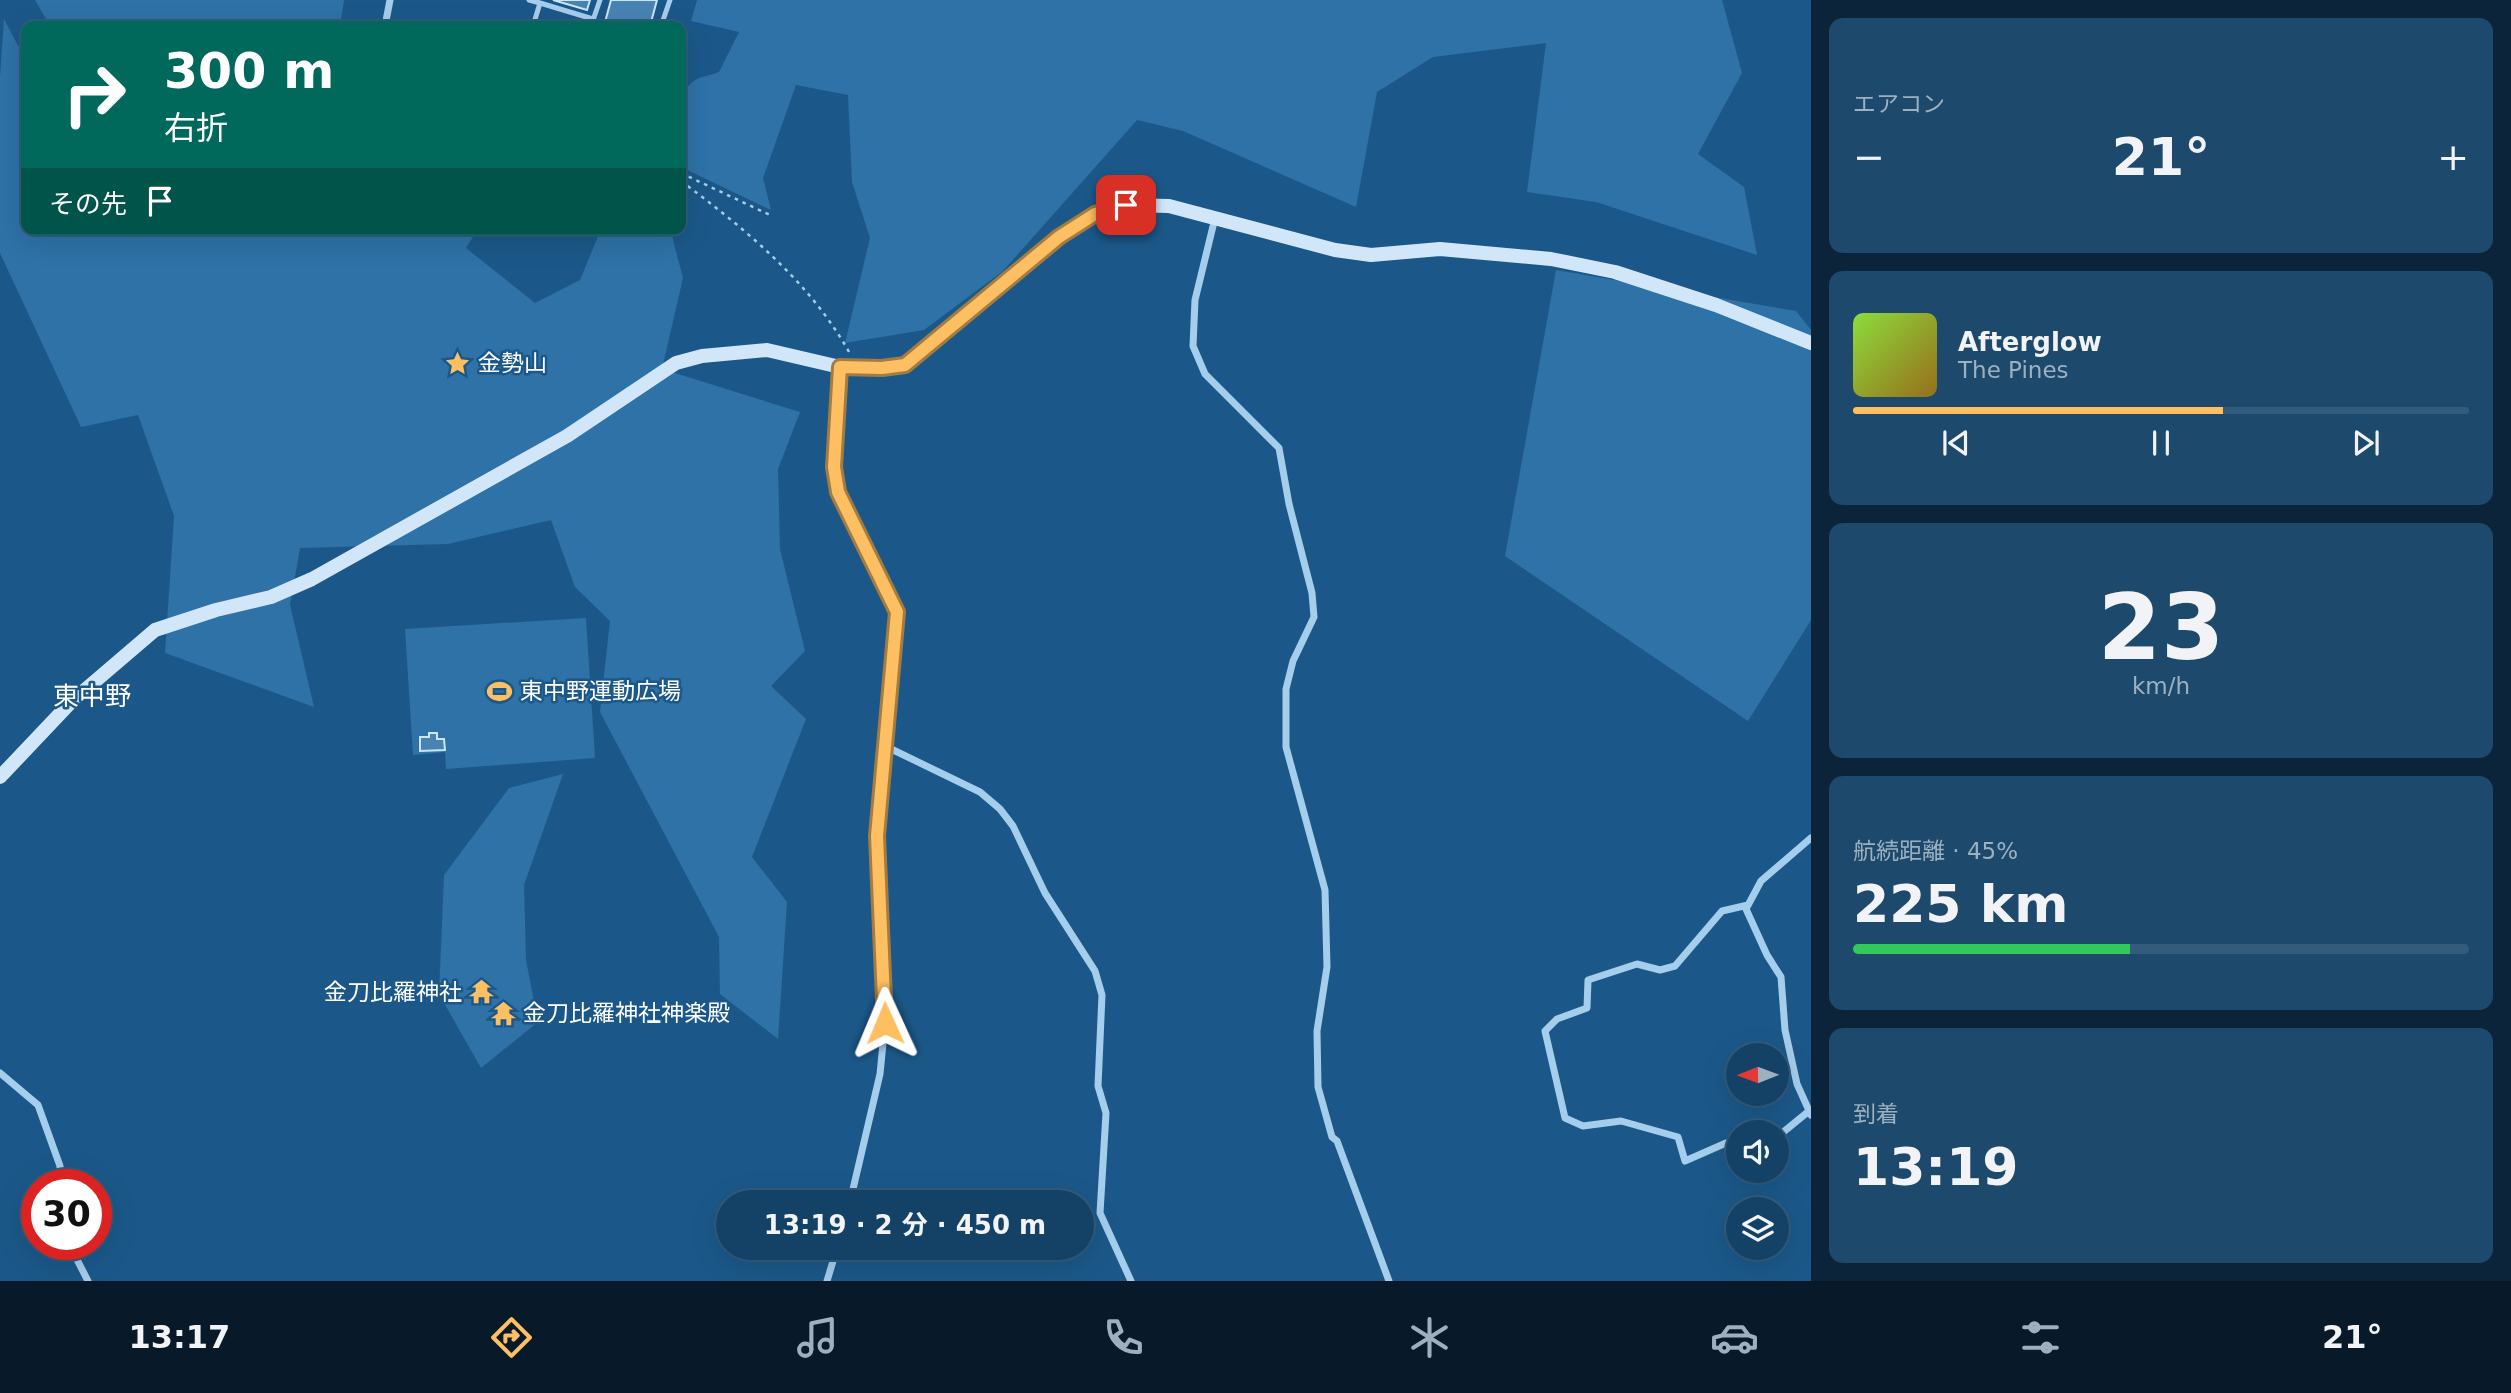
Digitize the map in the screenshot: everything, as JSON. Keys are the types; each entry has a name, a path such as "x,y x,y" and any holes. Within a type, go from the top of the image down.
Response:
{"street":[{"path":"386,21 390,0"},
{"path":"0,776 72,701 155,630 216,610 271,597 312,579 567,436 676,363 702,356 767,350 840,367 905,365 1059,237 1095,214 1126,205 1169,206 1359,253 1440,249 1551,259 1615,272 1716,305 1811,343"},
{"path":"1215,218 1195,300 1193,346 1205,374 1279,447 1289,504 1312,593 1314,617 1293,661 1286,689 1286,747 1325,890 1327,967 1317,1031 1318,1087 1332,1137 1337,1141 1389,1281"},
{"path":"840,367 834,467 838,492 897,612 877,836 885,1023 880,1074 853,1190"},
{"path":"885,746 980,792 1000,809 1013,826 1045,893 1095,971 1102,995 1098,1086 1106,1113 1100,1213 1131,1281"},
{"path":"1789,1128 1810,1113 1797,1084 1785,1030 1781,976 1767,956 1746,909 1761,881 1811,838"},
{"path":"1726,1143 1685,1161 1678,1137 1622,1121 1583,1126 1565,1118 1545,1031 1557,1019 1587,1008 1588,979 1637,964 1660,971 1675,966 1722,911 1748,905"},
{"path":"0,1073 38,1105 60,1169"},
{"path":"77,1260 88,1281"},
{"path":"827,1281 833,1260"}],"lane":[{"path":"529,0 593,19 600,0"},
{"path":"663,21 670,0"},
{"path":"535,21 540,3"}],"path":[{"path":"686,175 772,216"},
{"path":"686,185 746,230 834,324 858,368"}],"shaded area":[{"path":"35,0 344,0 341,21 47,21"},
{"path":"697,0 1722,0 1742,73 1698,154 1744,187 1757,255 1596,202 1527,192 1546,43 1433,57 1377,92 1356,207 1183,131 1137,120 1003,271 924,330 845,343 870,238 852,182 848,95 796,85 763,178 771,210 686,169 686,91 697,79 719,72 739,32 691,21"},
{"path":"4,19 21,51 21,235 474,235 466,248 535,303 580,280 599,235 672,235 683,278 662,369 800,412 778,469 780,549 805,651 771,686 806,719 752,857 787,902 778,1039 720,994 719,937 600,712 610,621 575,587 551,520 448,544 300,548 290,605 314,707 165,653 174,516 138,415 81,427 0,253 0,77"},
{"path":"1556,270 1796,311 1811,330 1811,620 1748,721 1505,556"},
{"name":"東中野運動広場","path":"586,618 595,758 446,769 445,752 413,755 405,629"},
{"path":"563,774 524,885 526,960 538,1022 481,1068 439,994 444,875 509,788"}],"building":[{"path":"553,0 590,0 587,10"},
{"path":"611,0 657,0 651,21 605,21"},
{"path":"429,733 437,733 437,739 444,739 445,750 420,751 420,737 429,737"},
{"name":"金刀比羅神社","path":"477,987 487,987 487,997 477,997"},
{"name":"金刀比羅神社神楽殿","path":"508,1006 509,1019 498,1020 497,1007"}],"place":[{"name":"金勢山","path":"458,363"},
{"name":"東中野運動広場","path":"500,691"},
{"name":"金刀比羅神社","path":"482,992"},
{"name":"金刀比羅神社神楽殿","path":"503,1013"}],"district":[{"name":"東中野","path":"92,696"}],"route":[{"path":"885,1023 877,836 897,612 838,492 834,467 840,367 882,368 905,365 1059,237 1095,214 1126,205"}]}
